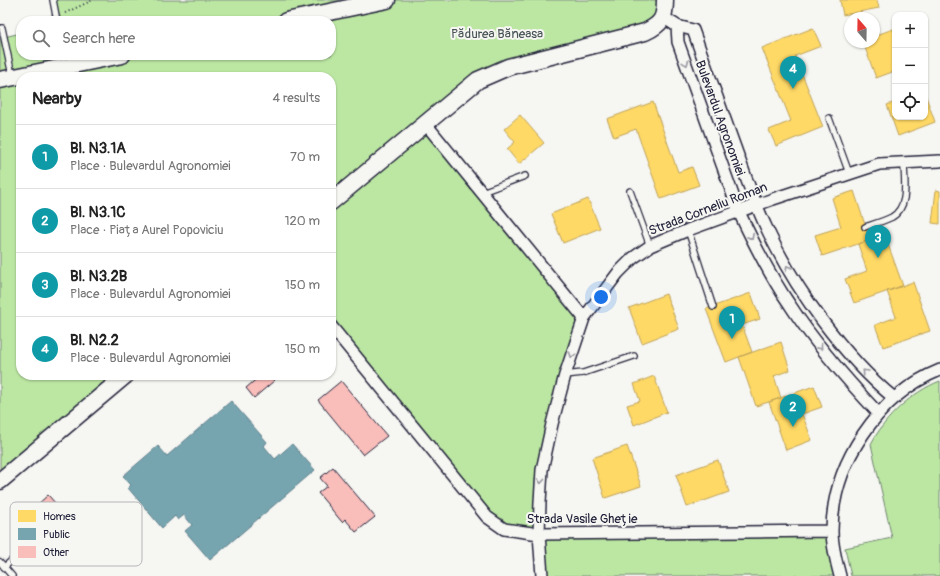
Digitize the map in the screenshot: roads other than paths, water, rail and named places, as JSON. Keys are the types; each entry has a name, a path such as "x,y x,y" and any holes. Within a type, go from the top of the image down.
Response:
{"street":[{"path":"310,16 387,0"},
{"path":"336,198 424,123 478,80 492,72 508,67 645,32 655,27 665,5"},
{"name":"Bulevardul Agronomiei","path":"665,5 677,26 678,42 739,212 763,261 789,305 810,335 879,414"},
{"name":"Bulevardul Agronomiei","path":"677,26 693,30 756,205 775,247 823,322 864,372 894,398"},
{"path":"34,72 65,64 90,60"},
{"path":"6,79 16,76"},
{"path":"424,123 584,318"},
{"name":"Strada Corneliu Roman","path":"542,576 539,534 542,470 565,375 584,318 618,273 650,246 688,230 756,205 879,164 940,161"},
{"name":"Strada Vasile Gheție","path":"336,332 487,517 504,529 539,534 832,531"},
{"path":"840,576 833,544 832,531 836,495 857,443 869,425 894,398 923,378 940,370"},
{"path":"0,481 120,380"}],"lane":[{"path":"53,0 56,16"},
{"path":"2,28 6,79"},
{"path":"829,118 849,173"},
{"path":"865,227 891,217 901,210 904,198 904,162"},
{"path":"481,193 525,176"},
{"path":"630,191 650,246"},
{"path":"688,230 713,307"},
{"path":"565,375 583,373 634,356"},
{"path":"0,562 12,576"},
{"path":"4,567 10,562"}],"place":[{"name":"Bl. N2.2","path":"793,89"},
{"name":"Bl. N3.2B","path":"878,258"},
{"name":"Bl. N3.1A","path":"732,339"},
{"name":"Bl. N3.1C","path":"793,427"}],"park label":[{"name":"Pădurea Băneasa","path":"497,34"}]}
